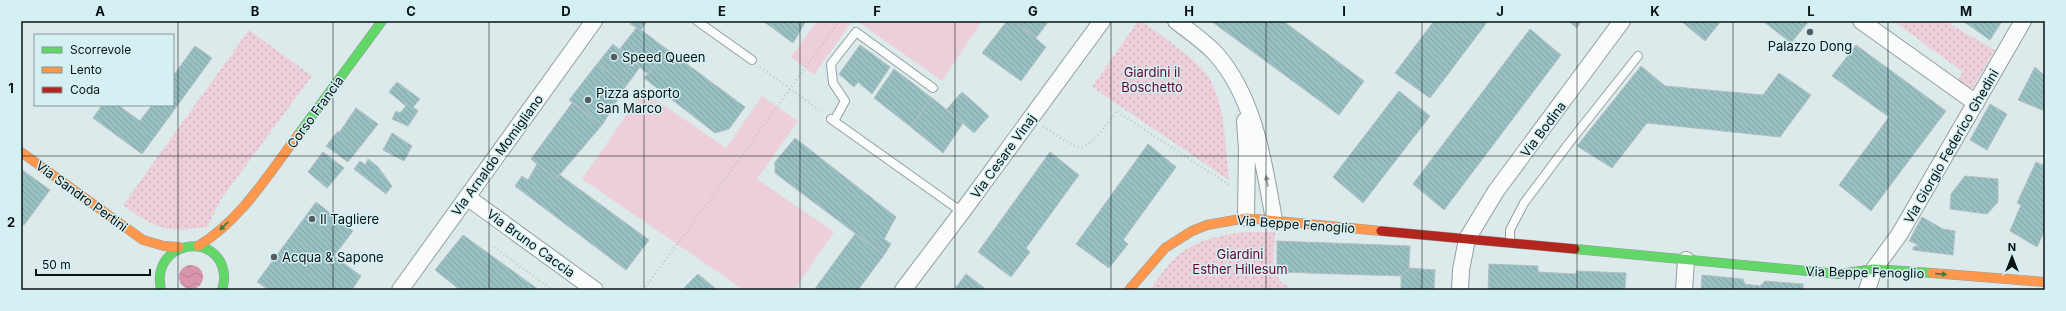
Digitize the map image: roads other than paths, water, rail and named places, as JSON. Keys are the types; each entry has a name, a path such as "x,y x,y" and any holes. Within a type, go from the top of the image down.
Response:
{"street":[{"name":"Corso Francia","path":"198,246 211,238 248,203 382,21"},
{"name":"Via Arnaldo Momigliano","path":"400,290 594,21"},
{"name":"Via Cesare Vinaj","path":"903,290 1102,21"},
{"path":"1176,21 1216,54 1232,76 1243,98 1258,142 1274,220"},
{"name":"Via Bodina","path":"1467,239 1496,191 1622,21"},
{"path":"1861,21 1976,103"},
{"name":"Via Giorgio Federico Ghedini","path":"1867,290 1874,269 1899,235 2023,21"},
{"path":"1243,98 1247,149 1246,218"},
{"name":"Via Sandro Pertini","path":"21,152 143,240 164,246 198,246"},
{"name":"Via Bruno Caccia","path":"466,197 595,290"},
{"name":"Corso Francia","path":"234,232 248,203"},
{"name":"Via Beppe Fenoglio","path":"1129,290 1149,262 1166,246 1185,234 1209,223 1246,218 1838,274 1874,269 2045,282"},
{"path":"1460,290 1461,270 1467,239"},
{"name":"Via Sandro Pertini","path":"143,240 160,271 161,290"},
{"path":"198,246 206,248 221,256 225,288"},
{"path":"160,271 164,260 179,247"},
{"path":"1684,290 1686,260"}],"lane":[{"path":"698,21 752,60"},
{"path":"933,88 856,32 831,64 833,83 845,101 833,120 962,212"},
{"path":"1510,243 1510,230 1524,203 1638,56"}],"water":[{"path":"191,265 196,266 202,272 202,282 196,288 191,289 186,288 180,282 179,277 180,272 186,266"}],"place":[{"name":"Palazzo Dong","path":"1810,32"},
{"name":"Speed Queen","path":"614,57"},
{"name":"Pizza asporto San Marco","path":"588,100"},
{"name":"Il Tagliere","path":"312,219"},
{"name":"Acqua & Sapone","path":"274,257"}],"park label":[{"name":"Giardini il Boschetto","path":"1152,80"},
{"name":"Giardini Esther Hillesum","path":"1240,262"}]}
